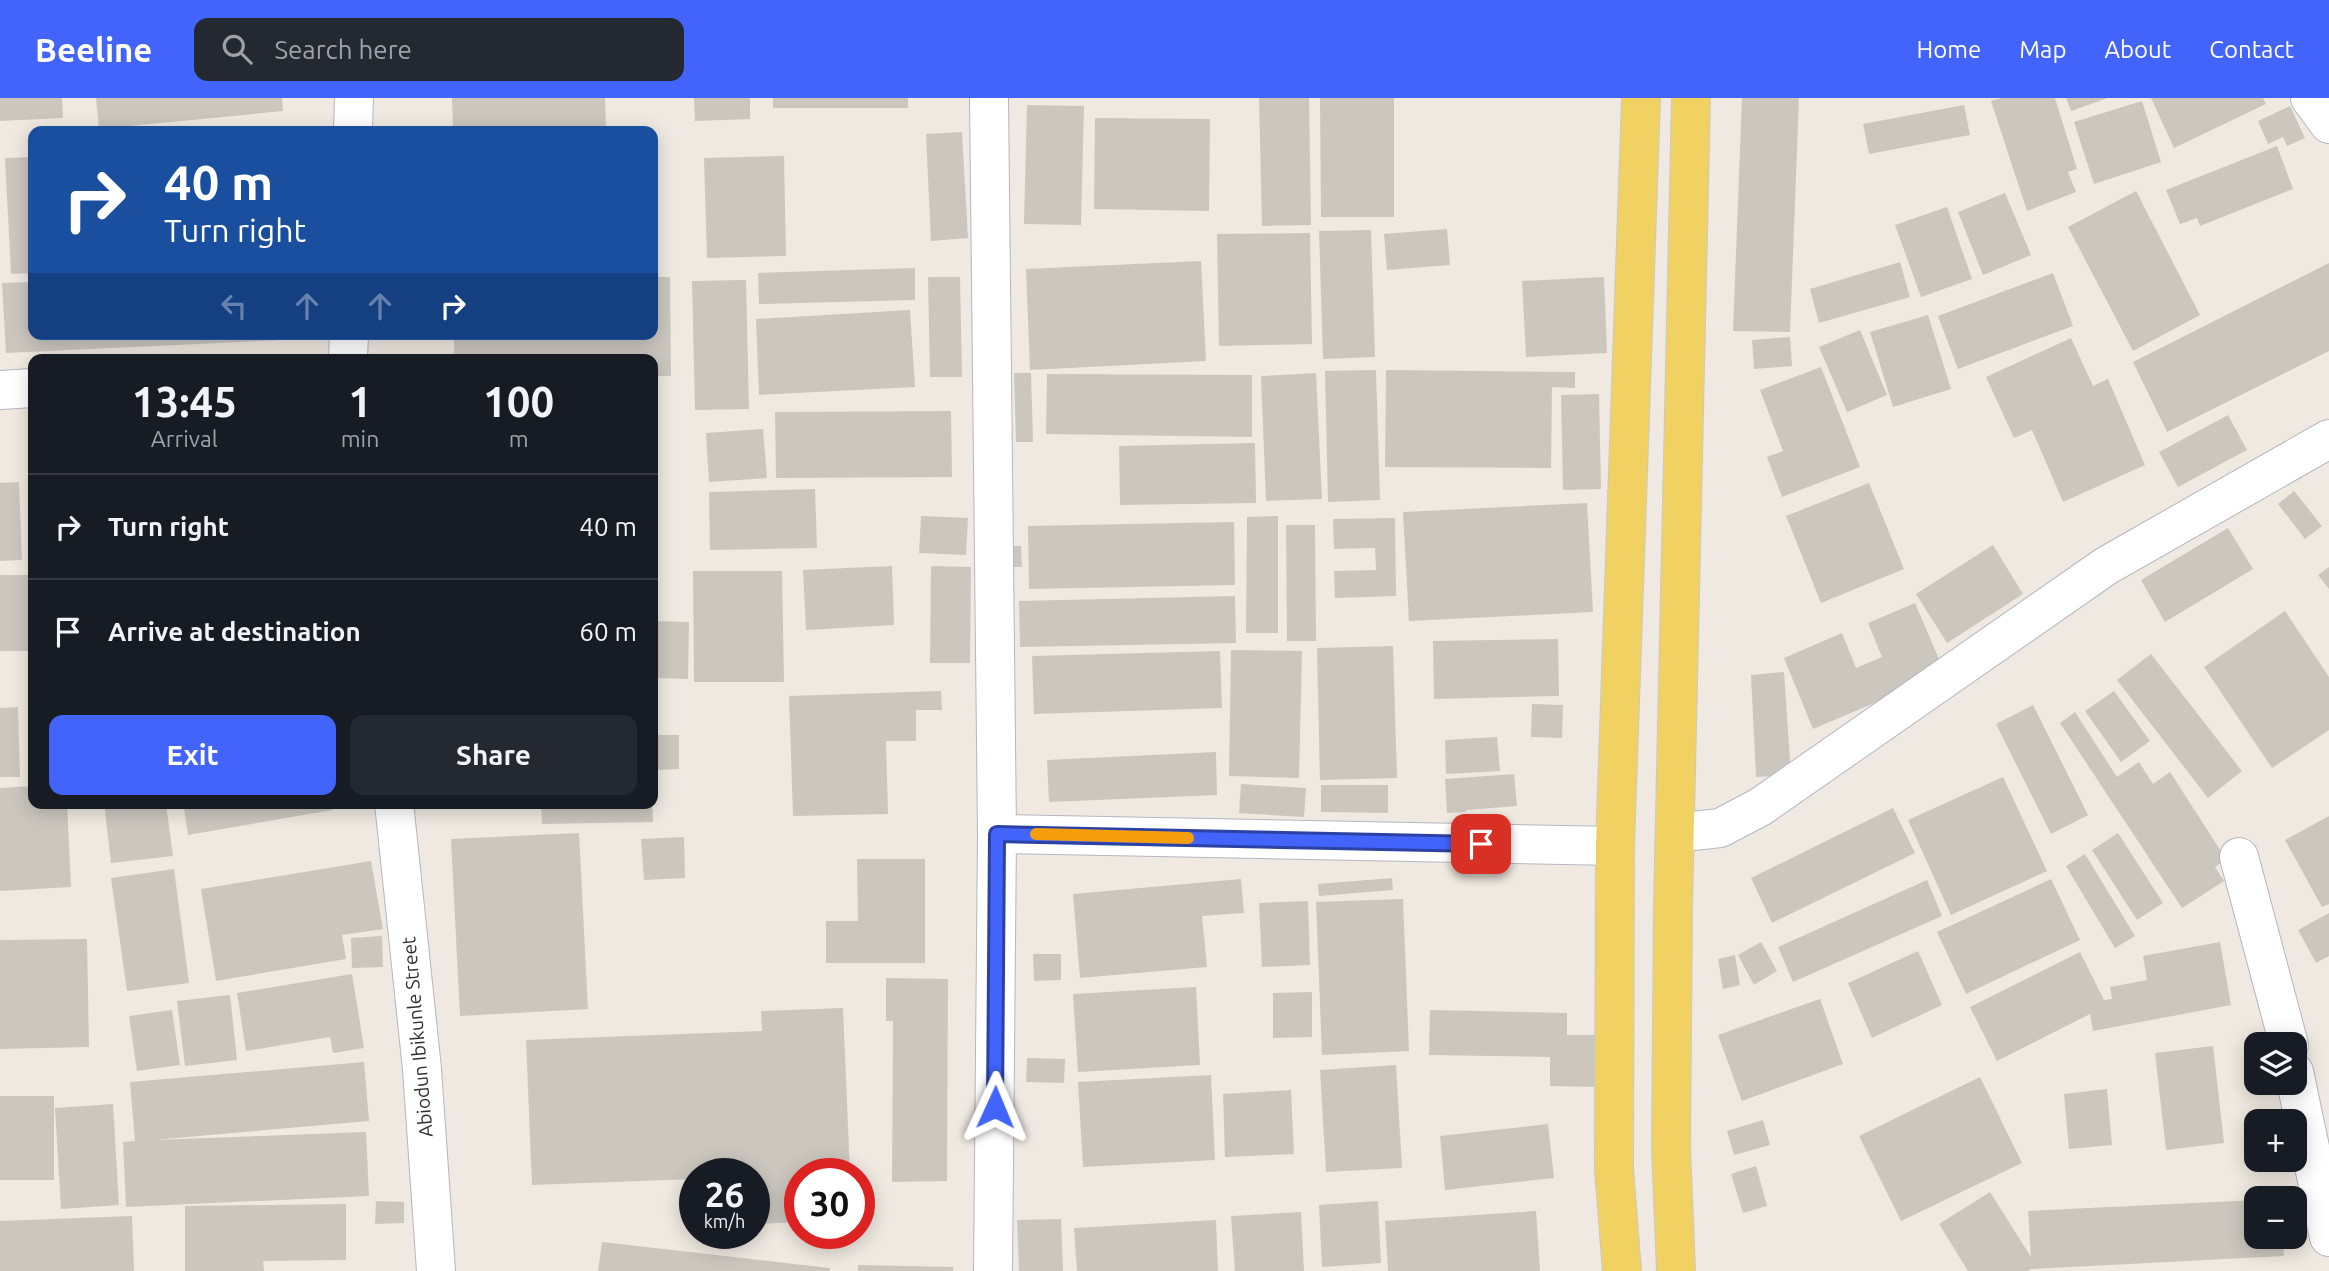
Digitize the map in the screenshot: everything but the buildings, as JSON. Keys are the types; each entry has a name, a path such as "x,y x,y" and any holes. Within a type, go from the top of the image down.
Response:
{"main road":[{"path":"1622,1271 1614,1169 1615,846 1641,98"},
{"path":"1676,1271 1671,1148 1675,833 1692,98"}],"street":[{"path":"353,126 354,98"},
{"path":"989,98 997,834 993,1271"},
{"path":"2310,98 2329,124"},
{"path":"0,390 28,388"},
{"path":"1675,833 1720,828 1760,807 2106,566 2329,439"},
{"name":"Abiodun Ibikunle Street","path":"395,809 422,1069 436,1271"},
{"path":"997,834 1615,846"},
{"path":"2239,857 2285,1032"},
{"path":"2299,1095 2329,1237"}],"slow traffic":[{"path":"1036,834 1188,838"}],"route":[{"path":"995,1107 997,834 1481,844"}]}
